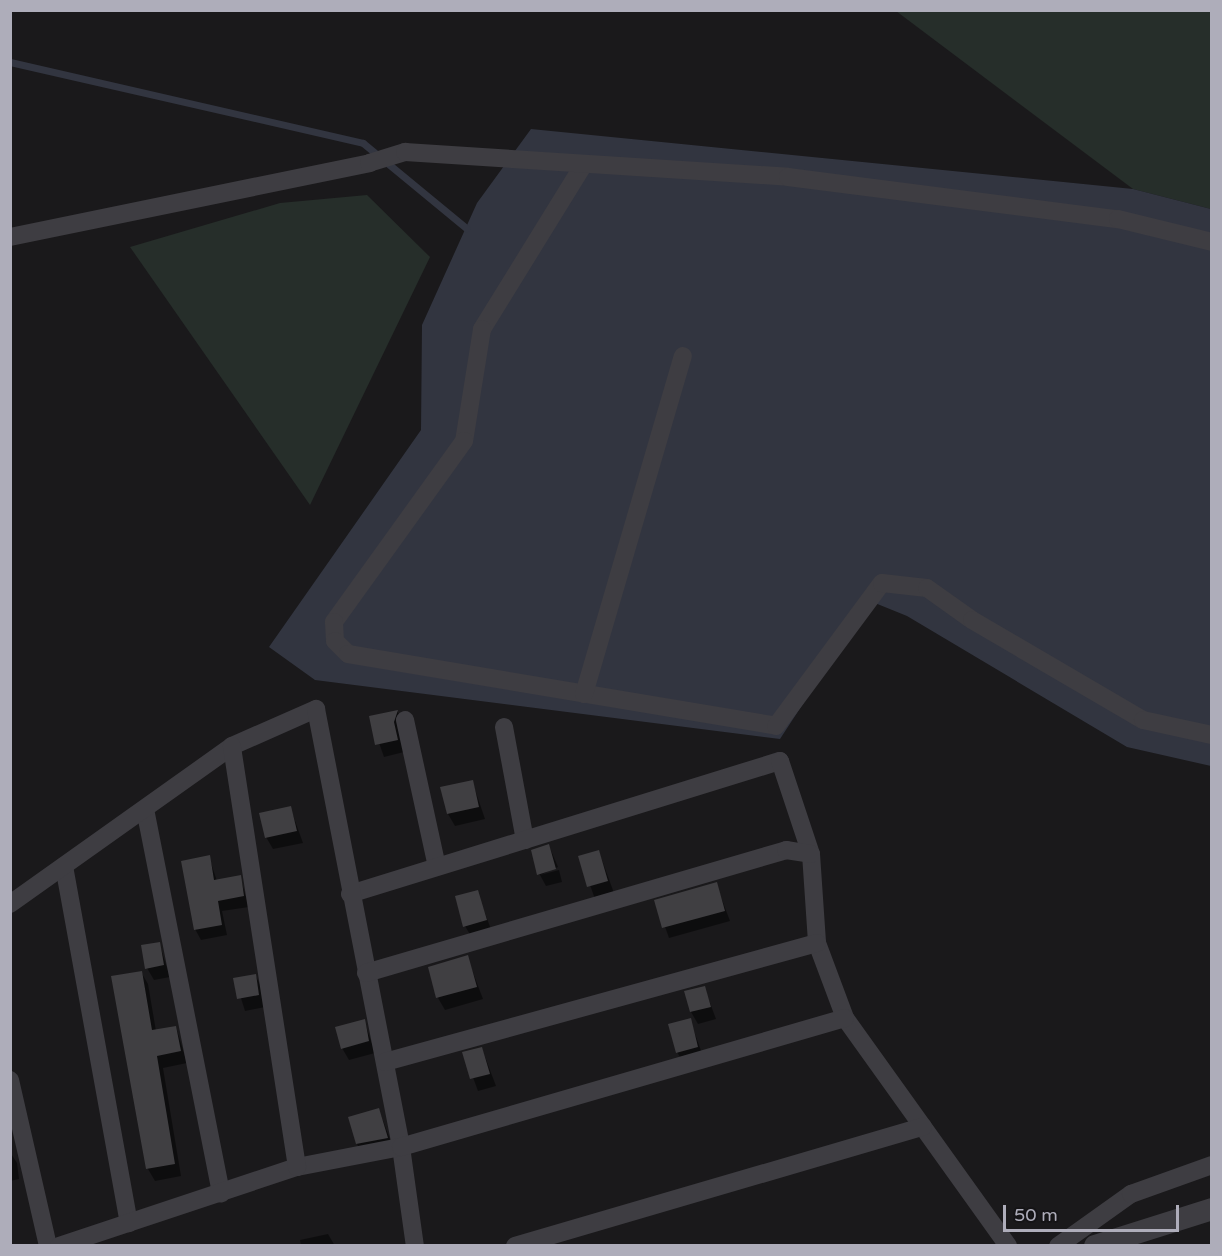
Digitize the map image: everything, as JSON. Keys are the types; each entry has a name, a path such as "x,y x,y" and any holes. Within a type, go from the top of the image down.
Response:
{"street":[{"path":"10,237 369,163 405,152 788,177 1118,219 1212,242"},
{"path":"584,164 482,329 464,441 334,622 335,641 348,654 776,726 882,583 927,588 972,620 1143,720 1212,735"},
{"path":"584,694 683,356"},
{"path":"10,904 232,746 316,709 350,894 401,1147 414,1245"},
{"path":"405,720 437,867"},
{"path":"504,727 525,840"},
{"path":"232,746 297,1167"},
{"path":"350,894 780,761 811,854 817,943 844,1018 1008,1245"},
{"path":"145,809 221,1194"},
{"path":"366,973 786,850 811,854"},
{"path":"64,866 129,1223"},
{"path":"385,1062 817,943"},
{"path":"59,1245 221,1194 297,1167 401,1147 844,1018"},
{"path":"10,1080 48,1245"},
{"path":"515,1245 922,1127"},
{"path":"1058,1245 1131,1194 1212,1165"},
{"path":"1095,1245 1212,1209"}],"shaded area":[{"path":"896,11 1211,11 1211,209 1133,189"},
{"path":"531,129 1133,189 1211,209 1211,766 1127,747 907,616 870,601 780,739 315,680 269,647 421,430 422,325 477,203"},
{"path":"367,195 430,257 310,505 130,247 280,203"}],"building":[{"path":"398,710 394,722 398,740 375,745 369,716"},
{"path":"473,780 479,807 447,814 440,787"},
{"path":"291,806 297,831 265,838 259,813"},
{"path":"549,844 556,869 537,875 531,850"},
{"path":"599,850 608,881 587,887 578,856"},
{"path":"210,855 214,880 241,875 244,896 218,901 222,925 194,930 181,861"},
{"path":"717,882 725,911 662,928 654,900"},
{"path":"478,890 487,920 463,927 455,896"},
{"path":"160,942 164,965 145,969 141,945"},
{"path":"468,955 477,987 436,998 428,967"},
{"path":"142,971 152,1030 176,1026 181,1051 157,1056 175,1164 146,1169 111,976"},
{"path":"256,974 259,995 237,999 233,978"},
{"path":"705,986 711,1007 690,1012 684,991"},
{"path":"691,1018 698,1047 676,1053 668,1024"},
{"path":"365,1019 369,1041 341,1049 335,1027"},
{"path":"482,1047 490,1074 470,1079 462,1052"},
{"path":"379,1108 388,1138 356,1144 348,1117"}],"waterway":[{"path":"10,62 363,143 466,228"}]}
